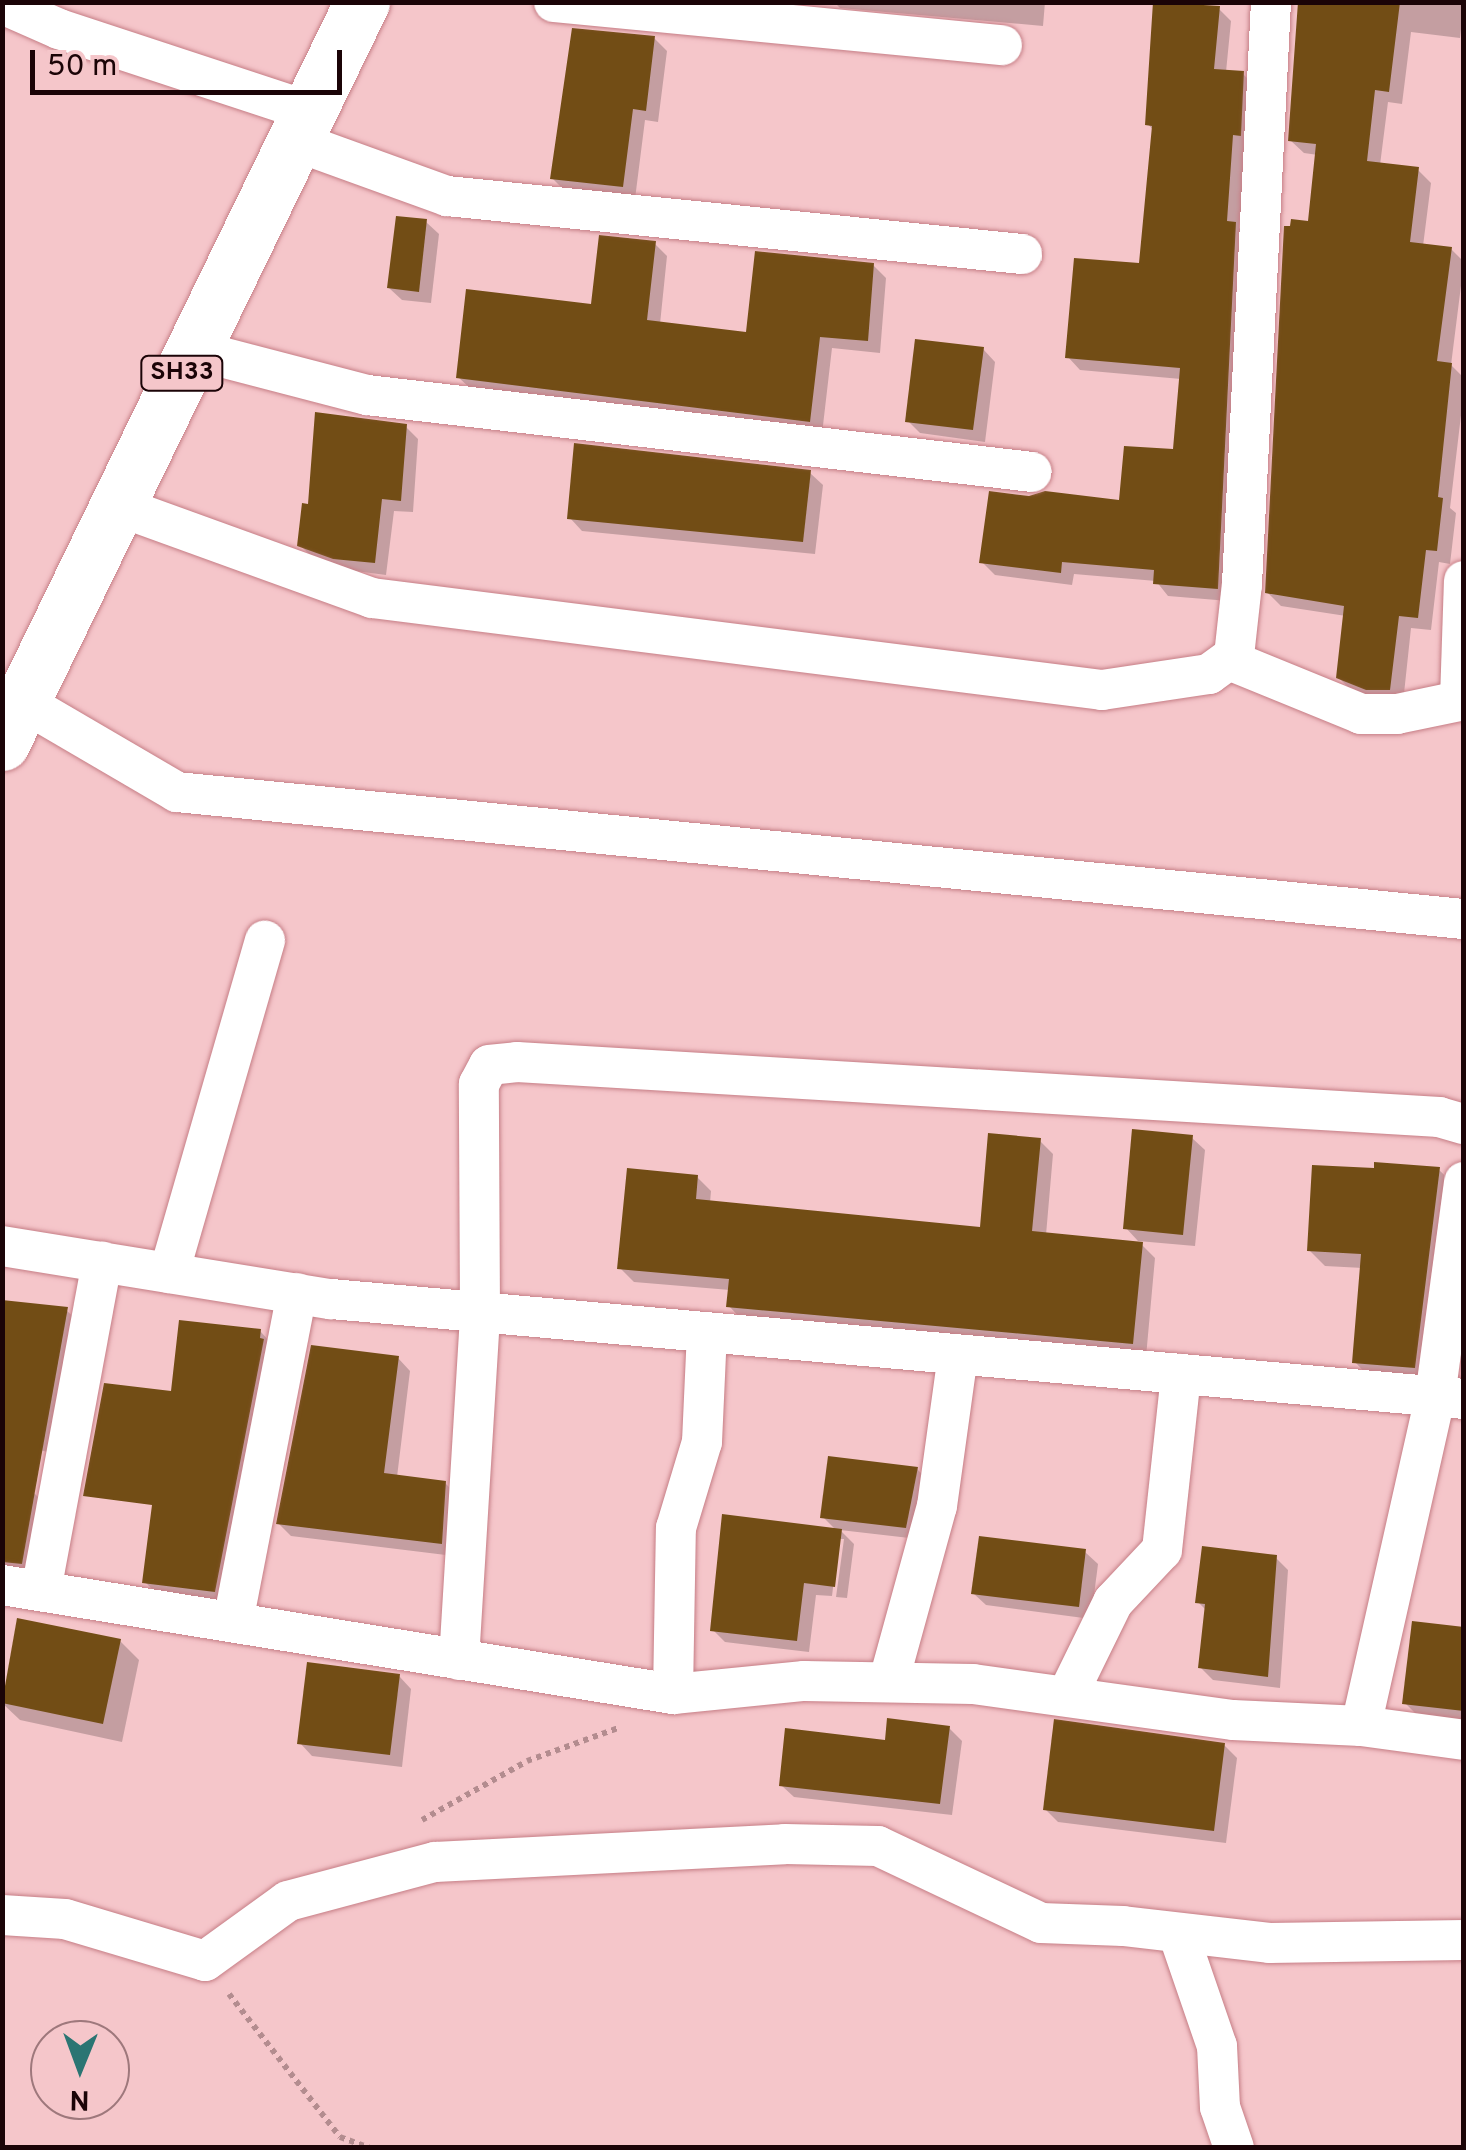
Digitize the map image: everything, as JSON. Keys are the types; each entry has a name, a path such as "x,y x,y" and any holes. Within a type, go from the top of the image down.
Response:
{"main road":[{"name":"SH33","path":"12,723 362,2"}],"street":[{"path":"554,2 1002,46"},
{"path":"118,506 372,598 1102,690 1209,674 1234,656 1242,584 1271,2"},
{"path":"2,4 302,126 448,196 1022,254"},
{"path":"194,350 367,395 1032,472"},
{"path":"1229,660 1361,714 1398,714 1462,700 1464,582"},
{"path":"12,723 177,792 1464,919"},
{"path":"170,1273 266,941"},
{"path":"458,1660 480,1312 479,1084 489,1064 516,1062 1400,1115 1462,1120 1464,1124"},
{"path":"1362,1726 1449,1398 1464,1182"},
{"path":"2,1246 297,1294 1449,1398"},
{"path":"102,1262 22,1588 673,1694 804,1681 973,1684 1233,1720 1362,1726 1464,1740"},
{"path":"232,1622 297,1294"},
{"path":"673,1694 676,1528 702,1442 706,1332"},
{"path":"888,1680 937,1506 958,1354"},
{"path":"1067,1696 1112,1602 1162,1550 1181,1374"},
{"path":"2,1914 65,1919 205,1961 288,1901 435,1862 785,1844 878,1846 1041,1923 1269,1943 1464,1940"},
{"path":"1178,1933 1217,2046 1220,2108 1234,2148"}],"path":[{"path":"435,1862 419,1822 527,1760 620,1728 673,1694"},
{"path":"205,1961 340,2137 370,2148"}],"building":[{"path":"1153,2 1220,6 1214,69 1244,71 1241,136 1233,135 1227,221 1236,222 1218,589 1153,584 1154,570 1062,562 1061,573 979,563 989,491 1029,496 1045,491 1119,500 1124,446 1173,449 1180,368 1065,358 1074,258 1139,263 1152,126 1145,125"},
{"path":"1298,2 1400,2 1389,92 1375,90 1367,161 1419,167 1410,242 1452,247 1437,361 1452,363 1438,497 1443,498 1437,551 1426,550 1418,618 1399,616 1390,690 1366,690 1336,678 1344,606 1265,593 1284,226 1290,226 1291,219 1308,221 1316,144 1288,141"},
{"path":"572,28 655,36 646,111 633,109 623,187 550,179"},
{"path":"396,216 427,219 419,292 387,288"},
{"path":"599,235 656,241 647,320 746,332 755,251 874,263 868,341 820,337 810,422 456,378 466,289 591,304"},
{"path":"915,339 984,347 973,430 905,422"},
{"path":"315,412 407,424 401,501 382,499 375,563 333,559 297,546 302,503 308,504"},
{"path":"574,443 811,470 803,542 567,519"},
{"path":"1132,1129 1193,1135 1183,1235 1123,1229"},
{"path":"988,1133 1041,1138 1032,1231 1143,1242 1133,1344 726,1307 729,1279 617,1269 627,1168 698,1175 696,1199 980,1227"},
{"path":"1374,1162 1440,1167 1415,1368 1352,1363 1361,1254 1307,1251 1312,1165 1374,1168"},
{"path":"2,1300 68,1307 22,1564 2,1562"},
{"path":"179,1320 261,1329 260,1338 264,1339 215,1592 142,1583 152,1505 83,1496 104,1383 171,1391"},
{"path":"311,1345 399,1356 384,1473 446,1481 442,1544 276,1524"},
{"path":"828,1456 918,1467 906,1528 820,1518"},
{"path":"722,1514 842,1529 835,1587 804,1583 797,1641 710,1631"},
{"path":"979,1536 1086,1549 1079,1607 971,1594"},
{"path":"1202,1546 1277,1555 1268,1677 1198,1668 1205,1604 1195,1603"},
{"path":"17,1618 121,1639 103,1724 2,1703"},
{"path":"1412,1621 1464,1627 1464,1711 1402,1704"},
{"path":"307,1662 400,1674 390,1755 297,1744"},
{"path":"887,1718 950,1726 940,1804 779,1786 785,1728 885,1740"},
{"path":"1054,1719 1225,1743 1214,1831 1043,1810"}]}
